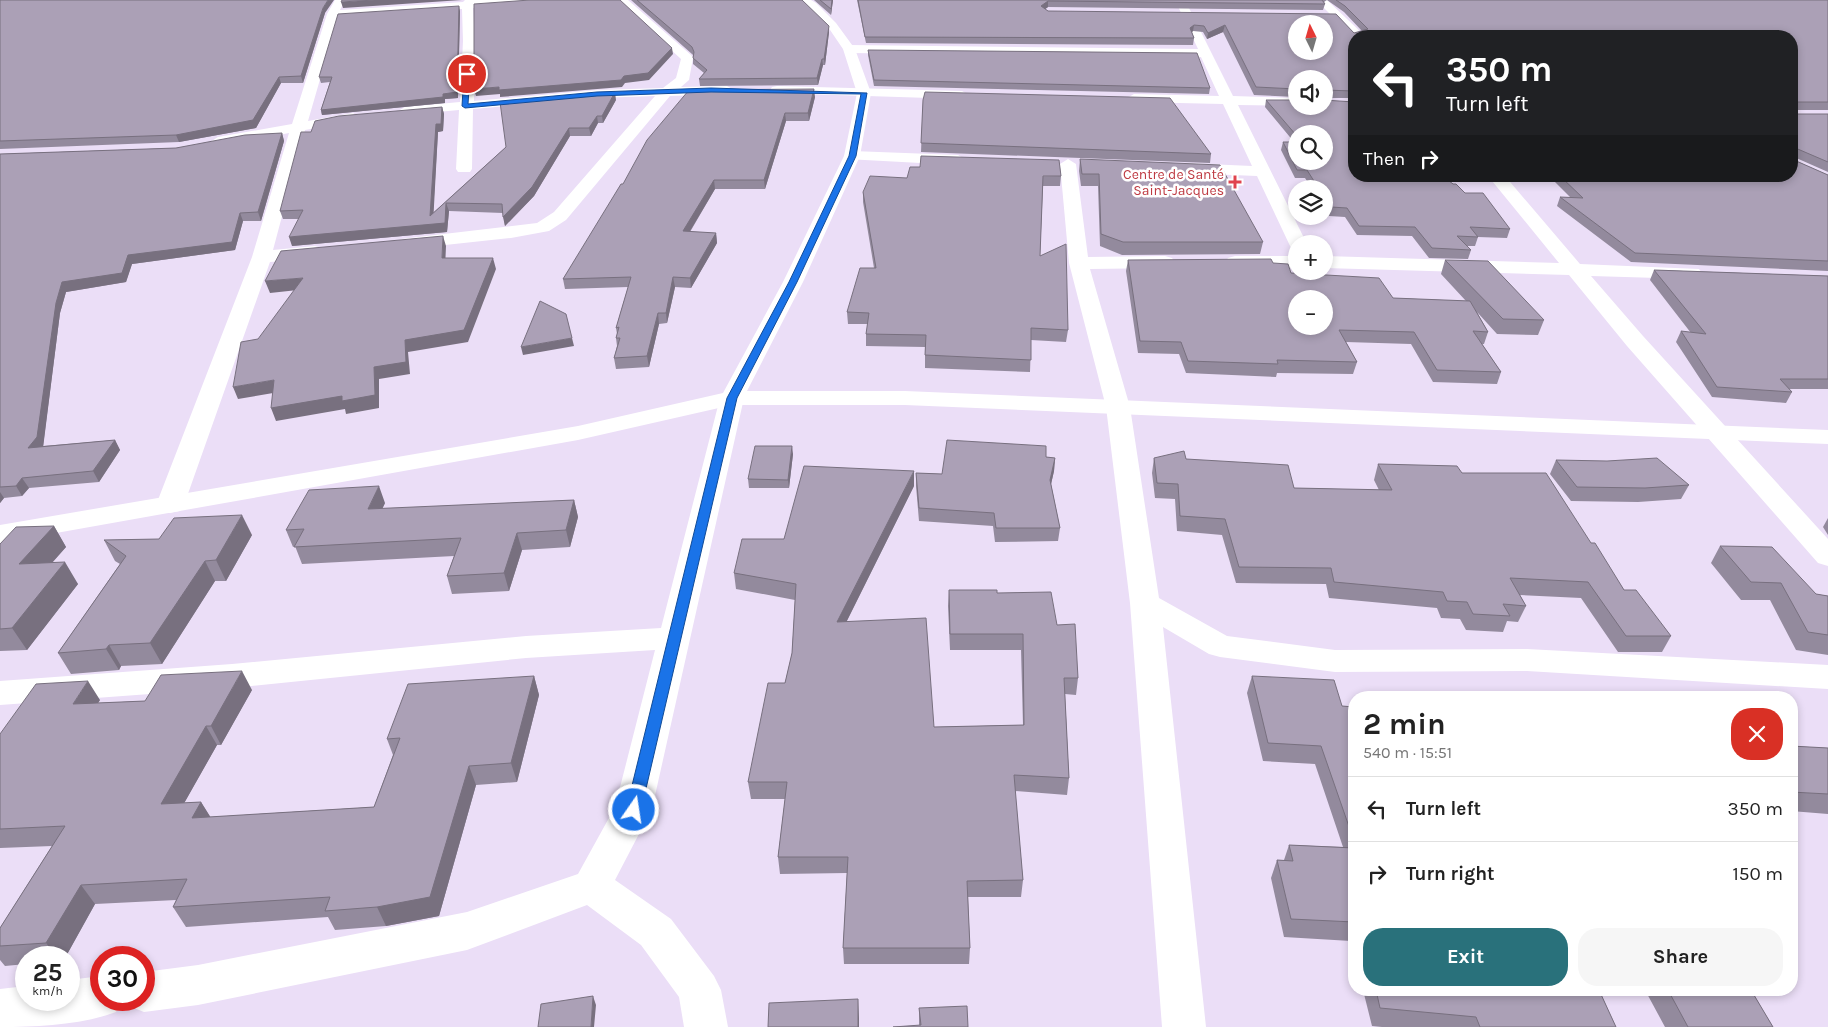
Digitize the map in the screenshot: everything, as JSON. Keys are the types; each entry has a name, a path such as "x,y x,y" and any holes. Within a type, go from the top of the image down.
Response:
{"street":[{"path":"170,505 262,257 299,125 337,7 544,0"},
{"path":"396,244 512,233 543,227 560,216 666,92 682,80 687,58 675,45 622,0"},
{"path":"155,991 198,985 467,931 592,886 634,810 732,398 793,282 852,156 864,93 849,49 832,25 812,5 803,0"},
{"path":"1180,0 1180,14 1207,53 1294,235"},
{"path":"1321,0 1353,30"},
{"path":"464,169 469,41 468,2"},
{"path":"1180,14 1204,14"},
{"path":"1333,16 1339,16"},
{"path":"849,49 1050,45 1207,53"},
{"path":"390,113 597,94 741,90"},
{"path":"760,90 972,95"},
{"path":"1120,98 1288,102"},
{"path":"207,144 299,125 370,115"},
{"path":"852,156 970,160"},
{"path":"1068,164 1079,263 1118,407 1145,603 1184,1027"},
{"path":"1166,167 1263,171"},
{"path":"1501,182 1714,431 1828,557"},
{"path":"262,257 329,250"},
{"path":"1079,263 1188,262"},
{"path":"1217,262 1288,262"},
{"path":"1333,262 1711,274"},
{"path":"0,534 578,433 732,398 905,398 1828,437"},
{"path":"1145,603 1220,646 1335,661 1528,660 1828,677"},
{"path":"0,693 232,676 526,647 675,638"},
{"path":"592,886 656,932 699,990 706,1027"},
{"path":"0,1010 90,998"}],"building":[{"path":"0,0 328,0 323,8 301,76 279,77 253,120 176,135 0,141"},
{"path":"342,0 375,0 341,2"},
{"path":"530,0 620,0 672,48 648,73 624,76 621,80 499,90 499,87 474,89 474,4"},
{"path":"637,0 802,0 829,26 824,59 822,59 817,78 699,79 707,70 693,58 694,52 692,47"},
{"path":"820,0 832,0 831,9"},
{"path":"858,0 1322,0 1325,4 1048,1 1041,6 1048,11 1336,14 1351,30 1348,30 1348,91 1333,90 1333,70 1288,70 1288,89 1256,87 1225,25 1208,33 1204,26 1194,25 1190,28 1194,38 865,37"},
{"path":"1336,0 1828,0 1828,102 1798,102 1798,30 1364,30 1368,29 1345,6"},
{"path":"459,6 457,92 443,94 443,97 321,110 332,77 319,77 338,14"},
{"path":"868,50 1197,53 1210,88 874,80"},
{"path":"814,89 808,113 785,113 764,180 714,180 683,231 716,233 690,278 673,277 666,313 658,313 647,356 614,358 620,338 616,338 619,327 616,328 631,277 563,279 621,184 623,184 647,140 689,90"},
{"path":"615,92 602,116 597,116 589,128 569,128 532,187 503,217 502,204 446,203 445,223 289,237 303,210 280,211 301,132 311,132 315,121 339,116 442,107 441,124 436,124 430,216 506,147 500,102"},
{"path":"925,92 1170,98 1211,154 921,143"},
{"path":"1266,100 1288,100 1288,115 1333,115 1333,101 1348,102 1348,182 1450,182 1456,184 1465,193 1483,193 1510,229 1470,227 1478,237 1457,236 1471,250 1432,248 1415,227 1359,226 1347,208 1333,207 1333,180 1313,180 1307,170 1333,170 1333,125 1288,126"},
{"path":"1798,114 1828,114 1828,162 1798,149"},
{"path":"282,133 258,212 240,213 232,242 128,255 122,273 62,282 56,303 37,437 28,448 115,440 93,471 22,478 16,486 0,487 0,154 176,148 245,135"},
{"path":"1283,142 1288,142 1288,152"},
{"path":"921,156 1059,160 1061,176 1043,176 1040,256 1066,244 1068,330 1031,328 1031,360 925,355 926,335 866,334 869,313 847,312 860,268 876,268 863,192 870,176 907,178 910,167 920,167"},
{"path":"1080,159 1220,165 1263,242 1123,242 1101,234 1099,174 1082,174"},
{"path":"1798,162 1828,175 1828,261 1635,253 1560,197 1583,198 1566,182 1798,182"},
{"path":"443,236 442,258 493,258 464,330 405,340 406,362 374,367 375,395 342,401 342,396 271,408 274,380 233,387 241,342 258,339 303,278 265,281 281,251"},
{"path":"1271,259 1273,263 1288,264 1288,280 1333,280 1333,275 1379,278 1393,298 1470,301 1488,332 1473,331 1501,372 1437,370 1414,332 1339,330 1357,362 1277,360 1278,364 1188,361 1181,342 1140,341 1128,260"},
{"path":"1445,260 1488,261 1544,320 1503,319"},
{"path":"1654,270 1828,276 1828,379 1780,379 1792,392 1717,387 1681,331 1706,334"},
{"path":"540,301 566,314 572,338 521,347"},
{"path":"947,440 1046,446 1046,457 1055,458 1050,480 1060,528 996,528 994,513 919,508 916,473 942,474"},
{"path":"755,446 792,446 788,480 748,479"},
{"path":"1184,451 1186,459 1288,465 1294,488 1392,490 1378,464 1457,466 1462,473 1546,473 1591,543 1595,543 1624,590 1636,590 1671,636 1626,636 1588,582 1510,578 1526,606 1503,604 1510,616 1473,614 1467,602 1447,601 1443,592 1334,582 1331,568 1239,567 1225,519 1180,516 1178,484 1157,483 1154,458"},
{"path":"1657,458 1689,485 1645,488 1577,487 1556,460 1607,461"},
{"path":"804,466 914,471 837,622 926,618 934,727 1024,725 1023,634 950,634 949,590 997,590 997,593 1051,592 1057,625 1075,624 1078,678 1064,678 1069,778 1014,775 1023,880 967,881 970,948 843,948 848,857 778,857 787,782 748,782 768,683 785,683 792,653 796,584 734,573 742,539 784,539"},
{"path":"379,486 368,509 574,500 566,530 517,533 504,573 447,576 461,538 294,547 304,529 286,530 309,490"},
{"path":"242,515 216,560 205,561 150,643 109,645 106,649 58,653 126,556 104,540 159,539 174,518"},
{"path":"54,526 19,564 65,562 12,628 0,629 0,544 16,527"},
{"path":"1720,546 1772,547 1816,594 1828,596 1828,635 1808,632 1781,583 1751,582"},
{"path":"242,671 211,726 206,726 161,804 201,802 192,818 374,807 400,738 387,739 408,684 534,676 511,763 469,766 430,897 377,907 325,911 330,897 173,907 187,879 81,885 46,943 0,946 0,928 65,826 0,829 0,734 36,684 88,681 73,704 145,701 161,675"},
{"path":"1252,676 1334,680 1342,706 1348,706 1348,824 1321,746 1268,743"},
{"path":"1798,746 1828,748 1828,794 1798,792"},
{"path":"1289,845 1348,848 1348,922 1291,919 1277,860 1293,861"},
{"path":"593,996 591,1027 538,1027 541,1004"},
{"path":"1377,996 1602,996 1616,1027 1480,1027 1476,1017 1380,1008"},
{"path":"1671,996 1755,996 1773,1027 1688,1027"},
{"path":"858,999 858,1027 768,1027 769,1003"},
{"path":"967,1006 968,1027 893,1027 921,1025 919,1008"}],"place":[{"name":"Centre de Santé Saint-Jacques","path":"1235,182"}],"route":[{"path":"467,74 465,106 512,100 597,94 711,90 864,93 852,156 793,282 732,398 634,810"}]}
